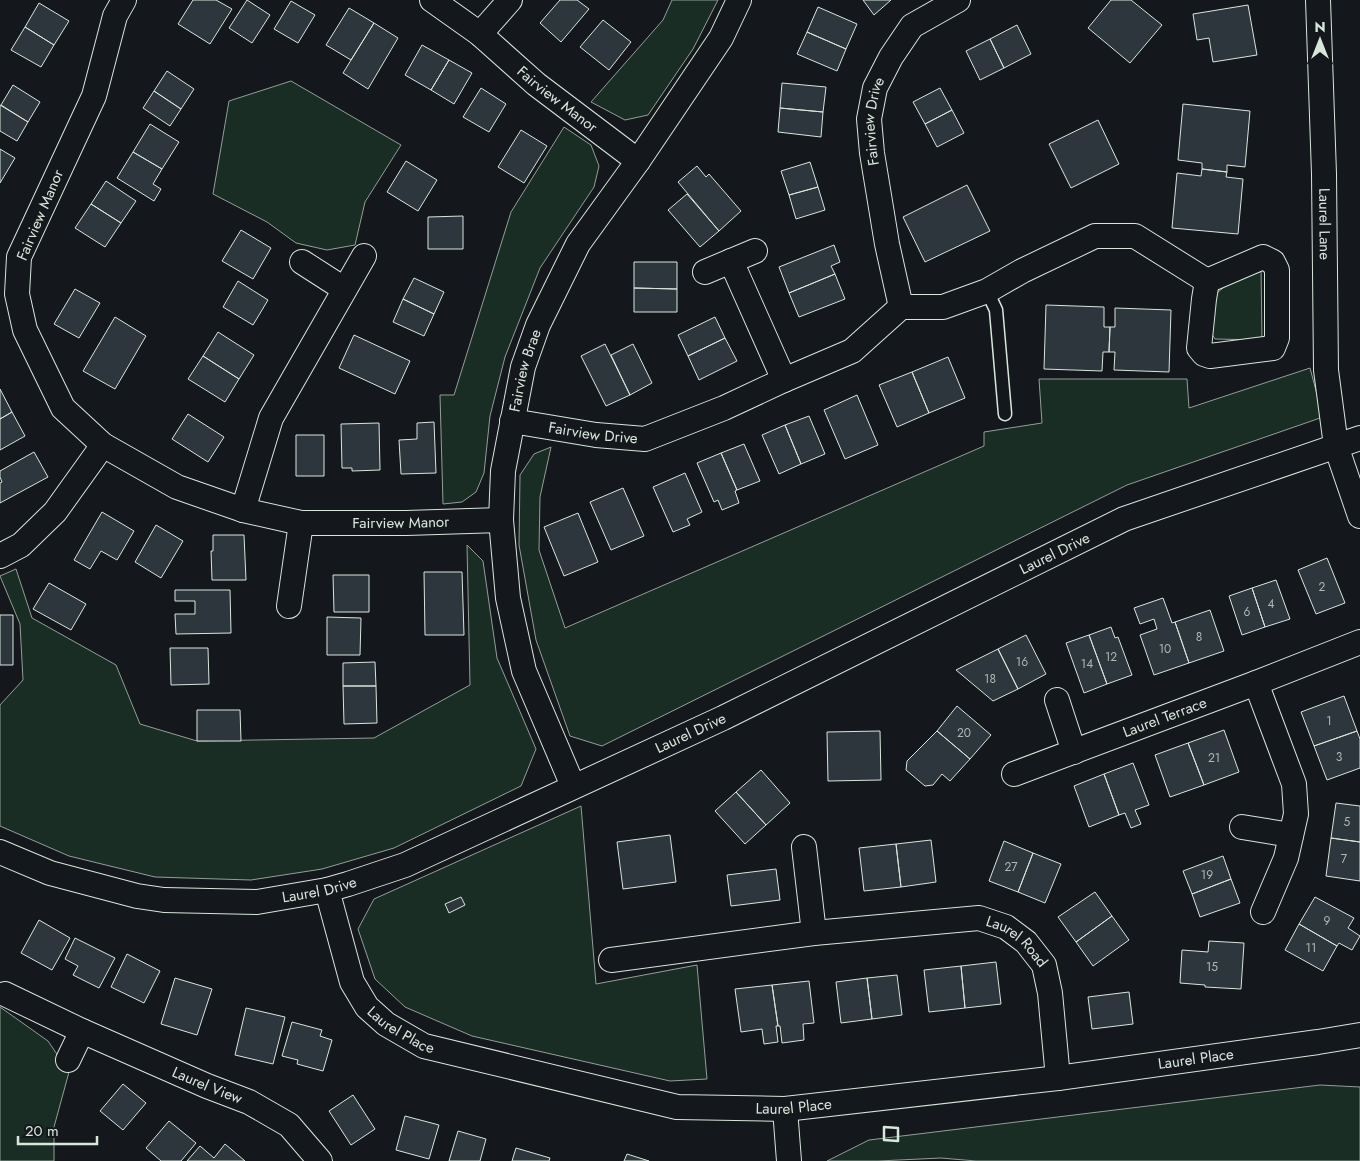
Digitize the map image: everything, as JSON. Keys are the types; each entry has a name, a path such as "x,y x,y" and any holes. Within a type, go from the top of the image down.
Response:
{"street":[{"name":"Fairview Manor","path":"124,0 114,16 94,96 19,257 17,294 25,330 63,408 103,445 177,487 243,510 301,524 406,524 501,520"},
{"name":"Fairview Manor","path":"432,0 480,34 536,84 638,161"},
{"path":"480,34 510,0"},
{"name":"Fairview Brae","path":"573,786 524,671 508,598 501,520 503,471 523,367 538,325 578,244 638,161 722,38 739,0"},
{"name":"Fairview Drive","path":"512,421 596,435 646,439 724,408 852,351 901,307 887,244 872,153 870,119 875,88 891,57 912,26 958,0"},
{"name":"Laurel Lane","path":"1318,0 1324,174 1326,370 1336,446"},
{"path":"901,307 943,307 987,291 1022,271 1095,236 1135,236 1207,281"},
{"path":"705,272 755,251"},
{"path":"243,510 271,418 364,256"},
{"path":"1264,257 1273,262 1277,270 1277,338 1273,348 1210,356 1204,354 1199,348 1207,281 1264,257"},
{"path":"731,261 784,380"},
{"path":"302,262 344,289"},
{"name":"Laurel Drive","path":"0,852 50,873 137,896 164,900 257,902 327,890 348,884 405,865 731,714 1124,519 1360,438"},
{"path":"0,556 20,545 55,512 103,445"},
{"path":"1336,446 1360,516"},
{"path":"289,606 301,524"},
{"name":"Laurel Terrace","path":"1014,774 1360,642"},
{"path":"1256,683 1294,784 1296,814 1286,858 1263,912"},
{"path":"1057,700 1074,752"},
{"path":"1242,827 1291,835"},
{"path":"804,847 814,933"},
{"name":"Laurel Place","path":"327,890 352,982 366,1007 386,1024 424,1046 677,1107 784,1110 1058,1078 1360,1035"},
{"name":"Laurel Road","path":"611,960 814,933 979,918 1006,927 1026,942 1044,965 1050,993 1058,1078"},
{"name":"Laurel View","path":"5,994 82,1031 207,1086 249,1102 289,1125 320,1161"},
{"path":"68,1060 82,1031"},
{"path":"784,1110 789,1161"}],"lane":[{"path":"987,291 996,310 1005,414"}],"green space":[{"path":"672,0 718,0 693,49 648,115 625,120 591,102 663,20"},
{"path":"291,81 401,145 365,202 355,245 327,250 296,243 267,222 213,194 229,101"},
{"path":"564,127 591,145 599,166 594,187 540,268 505,357 490,416 484,473 476,492 462,502 443,504 440,395 454,395 511,212"},
{"path":"1261,266 1262,340 1215,339 1210,331 1217,293 1235,278"},
{"path":"1310,368 1323,417 1127,485 602,746 570,736 536,640 519,545 520,475 534,454 551,447 540,497 539,550 565,628 984,446 984,432 1042,423 1039,379 1187,379 1189,408"},
{"path":"467,545 483,561 497,658 536,749 521,786 394,848 322,869 251,880 155,877 69,856 0,826 0,705 23,680 20,624 0,576 16,569 32,618 116,665 140,724 197,741 374,738 470,685"},
{"path":"581,806 596,984 697,965 707,1079 670,1081 472,1036 405,1007 375,979 358,929 374,899"},
{"path":"0,1007 48,1041 69,1072 54,1127 54,1161 0,1161"},
{"path":"1320,1085 1360,1087 1360,1161 976,1161 941,1158 827,1161 869,1140"}],"building":[{"path":"193,0 216,0 232,9 210,44 178,24"},
{"path":"247,0 270,15 252,43 229,28"},
{"path":"560,0 577,0 589,9 561,42 540,23"},
{"path":"863,0 891,0 874,15"},
{"path":"1111,0 1131,0 1162,25 1130,63 1088,28"},
{"path":"291,1 315,15 298,43 274,29"},
{"path":"39,3 69,21 54,45 25,27"},
{"path":"1248,5 1257,55 1213,62 1209,38 1197,40 1193,14"},
{"path":"818,7 857,24 846,49 807,32"},
{"path":"349,8 374,23 351,60 326,45"},
{"path":"603,20 631,42 609,70 580,47"},
{"path":"374,23 398,38 368,89 343,73"},
{"path":"1017,25 1031,54 1004,68 990,39"},
{"path":"25,27 54,45 41,67 11,50"},
{"path":"807,32 846,49 837,71 797,54"},
{"path":"990,39 1004,68 980,80 966,51"},
{"path":"422,45 449,60 431,90 405,75"},
{"path":"449,60 472,73 454,104 431,90"},
{"path":"167,71 194,89 181,109 154,91"},
{"path":"782,83 826,87 823,112 780,108"},
{"path":"13,85 40,102 28,122 1,105"},
{"path":"481,88 506,104 489,132 463,117"},
{"path":"940,88 952,110 925,124 913,102"},
{"path":"154,91 181,109 170,126 143,108"},
{"path":"1183,104 1250,111 1245,167 1227,165 1227,172 1202,169 1202,163 1178,160"},
{"path":"0,105 28,122 17,141 0,131"},
{"path":"780,108 823,112 821,137 778,132"},
{"path":"952,110 964,133 937,147 925,124"},
{"path":"1098,120 1119,164 1071,188 1049,144"},
{"path":"150,124 179,142 162,169 133,152"},
{"path":"521,130 547,146 524,183 498,167"},
{"path":"0,149 15,158 0,183"},
{"path":"133,152 162,169 153,184 161,189 154,201 117,178"},
{"path":"406,161 437,180 418,211 387,192"},
{"path":"810,162 818,187 789,195 781,171"},
{"path":"697,166 706,177 709,174 741,211 719,231 678,182"},
{"path":"1202,169 1227,172 1226,177 1243,179 1238,234 1172,228 1177,173 1201,176"},
{"path":"106,181 136,201 121,223 91,204"},
{"path":"967,185 990,231 925,262 903,217"},
{"path":"818,187 825,210 796,219 789,195"},
{"path":"687,194 719,231 700,247 668,210"},
{"path":"91,204 121,223 105,247 75,228"},
{"path":"463,216 463,249 428,249 428,217"},
{"path":"241,230 271,248 253,279 222,261"},
{"path":"834,245 840,262 831,266 835,274 789,293 779,267"},
{"path":"634,262 677,262 677,289 634,288"},
{"path":"835,274 845,299 799,317 789,293"},
{"path":"414,278 444,292 434,314 403,299"},
{"path":"238,281 268,300 253,325 223,307"},
{"path":"634,288 677,289 677,312 634,312"},
{"path":"75,289 100,303 79,338 54,324"},
{"path":"403,299 434,314 424,336 393,322"},
{"path":"1046,305 1104,307 1104,327 1110,327 1109,352 1103,352 1102,371 1044,369"},
{"path":"1115,308 1171,310 1169,372 1114,370 1115,352 1109,352 1110,327 1115,327"},
{"path":"115,317 146,336 115,389 83,371"},
{"path":"715,317 725,338 688,356 678,335"},
{"path":"218,332 254,355 239,379 203,356"},
{"path":"354,335 410,361 395,394 339,368"},
{"path":"725,338 737,361 699,380 688,356"},
{"path":"605,344 630,395 606,406 581,356"},
{"path":"633,344 652,383 630,395 611,355"},
{"path":"203,356 239,379 225,402 188,379"},
{"path":"948,357 965,398 929,413 912,372"},
{"path":"912,372 929,413 897,427 879,385"},
{"path":"0,389 12,412 0,419"},
{"path":"857,395 878,445 845,459 824,410"},
{"path":"12,412 25,436 0,450 0,419"},
{"path":"188,414 224,437 208,462 172,439"},
{"path":"809,416 825,454 801,464 785,425"},
{"path":"434,422 436,473 401,474 399,440 417,439 417,423"},
{"path":"379,423 380,470 352,471 352,468 342,468 341,424"},
{"path":"785,425 801,464 779,474 762,435"},
{"path":"296,435 324,435 324,476 296,476"},
{"path":"744,444 760,481 737,490 721,453"},
{"path":"34,452 48,477 0,503 0,483 2,482 0,471"},
{"path":"721,453 737,490 735,491 739,503 722,510 718,500 714,502 697,463"},
{"path":"685,473 702,512 687,519 690,525 673,532 653,487"},
{"path":"623,488 644,536 611,550 590,502"},
{"path":"102,512 134,531 117,560 101,551 90,569 74,560"},
{"path":"578,513 598,562 564,576 544,527"},
{"path":"156,525 183,541 161,578 135,562"},
{"path":"213,535 244,535 246,580 212,580 211,551 213,551"},
{"path":"1327,558 1345,603 1316,614 1298,570"},
{"path":"424,572 462,572 464,635 425,635"},
{"path":"333,575 369,575 369,612 334,612"},
{"path":"1276,580 1290,619 1265,627 1252,588"},
{"path":"49,583 86,604 71,630 33,609"},
{"path":"1252,588 1265,627 1242,635 1229,596"},
{"path":"175,590 230,590 231,633 176,634 175,614 195,614 195,601 175,601"},
{"path":"1163,598 1172,623 1175,622 1189,663 1154,675 1140,635 1157,629 1154,619 1140,624 1134,608"},
{"path":"1210,610 1224,651 1189,663 1175,622"},
{"path":"0,615 13,615 13,665 0,665"},
{"path":"327,617 361,618 360,655 327,655"},
{"path":"1111,627 1115,638 1118,637 1132,675 1107,684 1089,635"},
{"path":"1026,635 1046,674 1018,689 998,649"},
{"path":"1089,635 1107,684 1084,693 1066,643"},
{"path":"170,648 208,648 209,684 171,685"},
{"path":"998,649 1018,689 993,701 956,670"},
{"path":"375,662 376,686 343,686 343,663"},
{"path":"343,686 376,686 377,723 344,724"},
{"path":"1344,696 1357,731 1314,746 1301,712"},
{"path":"957,706 991,735 970,759 937,731"},
{"path":"197,710 240,710 241,741 197,741"},
{"path":"1224,730 1239,772 1204,785 1188,743"},
{"path":"880,731 881,780 828,781 827,732"},
{"path":"937,731 970,759 950,781 942,774 933,785 925,786 906,770 907,761"},
{"path":"1357,731 1360,739 1360,768 1327,780 1314,746"},
{"path":"1188,743 1204,785 1170,797 1155,755"},
{"path":"1133,763 1149,805 1135,810 1141,824 1131,828 1125,813 1119,815 1104,774"},
{"path":"761,770 790,803 766,825 736,792"},
{"path":"1104,774 1119,815 1089,827 1074,786"},
{"path":"736,792 766,825 745,844 715,811"},
{"path":"1336,803 1360,806 1360,842 1331,838"},
{"path":"670,835 676,882 623,889 617,842"},
{"path":"1331,838 1360,842 1360,881 1326,876"},
{"path":"931,840 936,882 901,887 896,844"},
{"path":"1004,841 1033,853 1018,892 989,881"},
{"path":"896,844 901,887 864,891 859,848"},
{"path":"1033,853 1061,864 1045,903 1018,892"},
{"path":"1223,856 1231,879 1192,894 1183,871"},
{"path":"776,869 780,900 731,906 727,875"},
{"path":"1231,879 1240,903 1200,917 1192,894"},
{"path":"1095,892 1112,916 1076,942 1058,917"},
{"path":"461,897 465,905 449,913 445,904"},
{"path":"1315,897 1354,918 1348,928 1360,936 1352,950 1339,943 1337,946 1299,924"},
{"path":"1112,916 1129,940 1093,966 1076,942"},
{"path":"39,920 70,938 52,970 21,953"},
{"path":"1299,924 1337,946 1323,971 1285,950"},
{"path":"75,938 115,958 99,988 73,975 78,966 65,959"},
{"path":"1209,941 1244,943 1241,989 1205,987 1205,985 1180,983 1182,950 1208,952"},
{"path":"127,954 160,971 144,1003 111,987"},
{"path":"996,962 1001,1004 965,1008 961,966"},
{"path":"961,966 965,1008 929,1012 924,970"},
{"path":"897,975 902,1015 872,1019 867,978"},
{"path":"175,978 212,989 197,1035 161,1024"},
{"path":"867,978 872,1019 841,1023 836,982"},
{"path":"809,981 814,1023 803,1024 804,1040 782,1043 772,985"},
{"path":"772,985 778,1026 776,1026 778,1042 764,1044 762,1029 741,1032 735,989"},
{"path":"1129,992 1133,1024 1092,1029 1088,997"},
{"path":"246,1008 285,1017 273,1064 235,1055"},
{"path":"292,1022 322,1030 320,1036 332,1040 323,1071 297,1064 298,1060 282,1056"},
{"path":"123,1084 146,1103 123,1130 100,1111"},
{"path":"353,1095 375,1129 351,1145 329,1111"},
{"path":"405,1116 439,1125 429,1159 396,1150"},
{"path":"169,1121 196,1143 181,1161 161,1161 146,1148"},
{"path":"458,1131 486,1139 480,1161 449,1161"},
{"path":"225,1144 245,1161 187,1161 200,1146 214,1158"},
{"path":"516,1148 550,1158 549,1161 512,1161"},
{"path":"627,1154 649,1161 624,1161"}],"wall":[{"path":"884,1127 898,1128 898,1141 884,1140 884,1127"}]}
